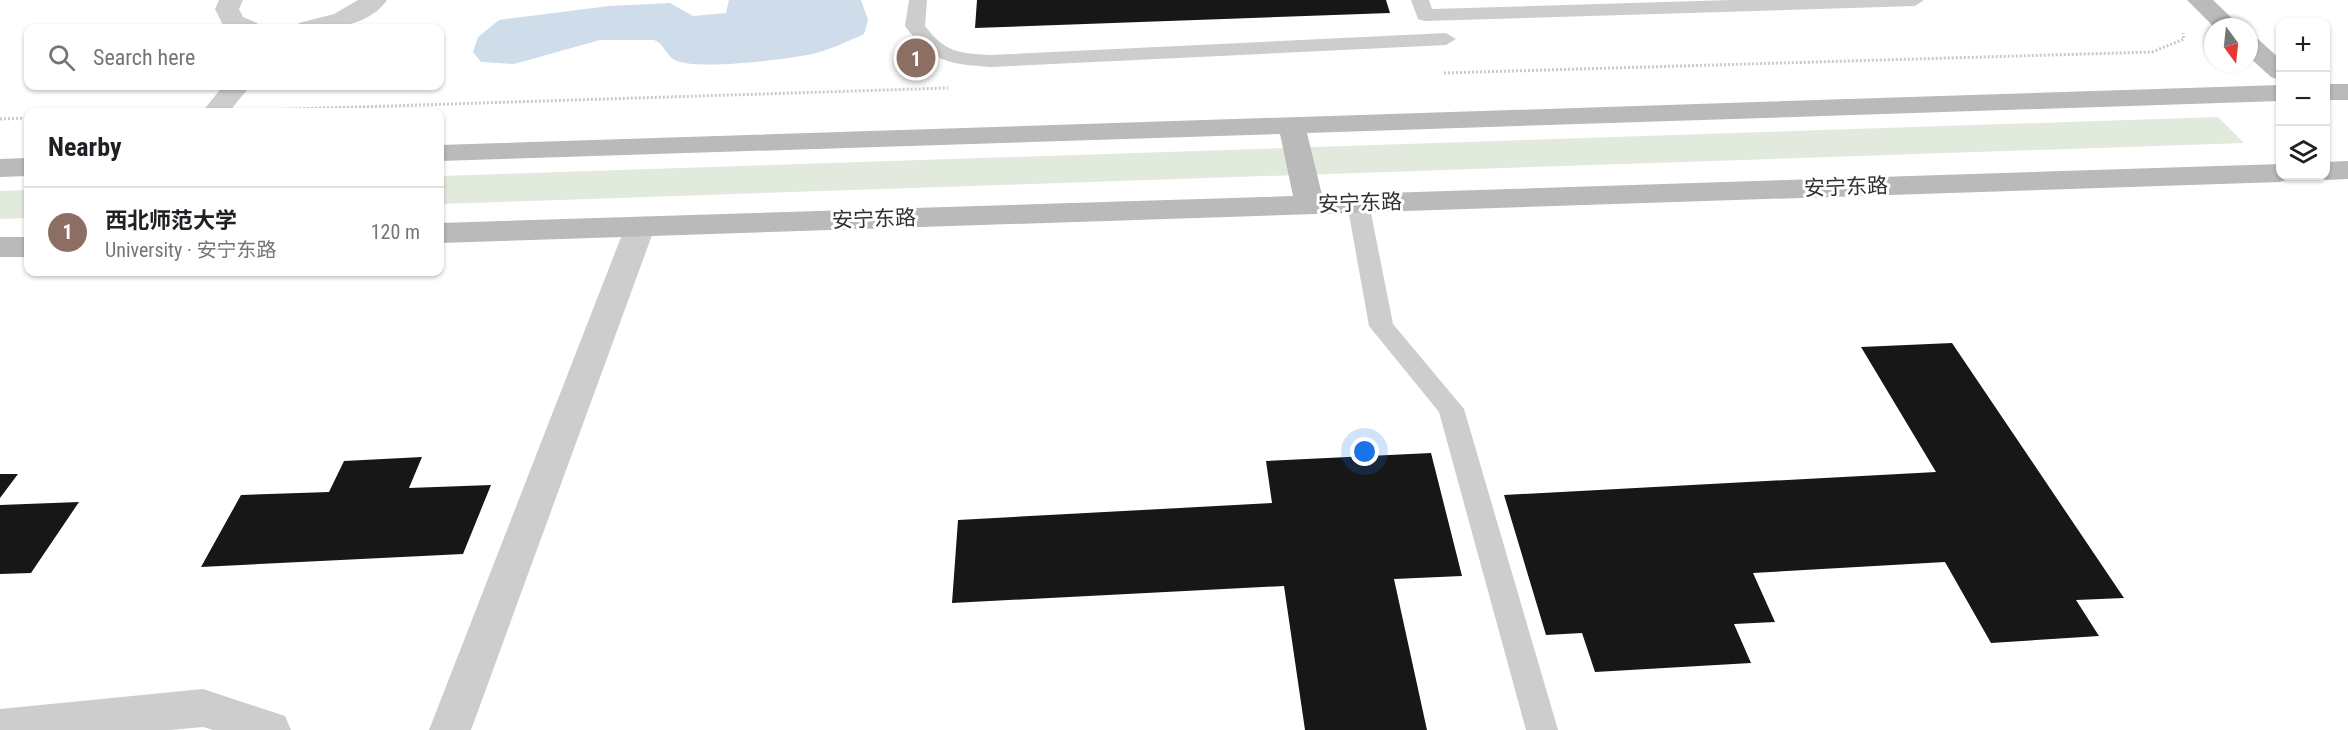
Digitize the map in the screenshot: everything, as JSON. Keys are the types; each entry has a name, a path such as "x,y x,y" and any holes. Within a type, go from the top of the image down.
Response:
{"main road":[{"path":"2199,0 2219,18"},
{"path":"2258,52 2276,68"},
{"path":"2330,92 2348,92"},
{"path":"444,153 2276,93"},
{"path":"1292,126 1310,205"},
{"path":"0,168 24,167"},
{"path":"2330,171 2348,170"},
{"name":"安宁东路","path":"444,233 2276,173"},
{"path":"0,248 24,247"}],"street":[{"path":"231,0 227,9 233,22 238,24"},
{"path":"324,24 344,19 375,0"},
{"path":"218,108 234,90"},
{"path":"450,730 640,226"},
{"path":"0,728 203,708 270,730"}],"lane":[{"path":"918,0 915,26 934,51 953,59 991,61 1446,39"},
{"path":"1420,0 1425,15 1915,0"},
{"path":"1358,203 1381,326 1451,409 1542,730"}],"path":[{"path":"0,119 24,118"}],"shaded area":[{"path":"2218,117 2244,143 444,204 444,176"},
{"path":"24,190 24,218 0,219 0,191"}],"water":[{"path":"729,0 861,0 868,20 864,34 828,49 804,56 743,63 683,63 673,59 654,40 600,40 514,64 481,62 473,52 478,37 499,20 609,6 670,3 693,16 726,13"}],"building":[{"path":"977,0 1386,0 1390,13 975,28"},
{"path":"1952,343 2124,598 2076,600 2099,636 1991,643 1945,562 1753,573 1775,622 1734,624 1751,663 1595,672 1582,633 1546,635 1504,495 1936,472 1861,347"},
{"path":"1431,453 1462,576 1394,579 1427,730 1305,730 1284,586 952,603 958,520 1272,503 1266,461"},
{"path":"422,457 409,488 491,485 463,554 201,567 241,495 329,492 344,461"},
{"path":"0,474 18,474 0,498"},
{"path":"79,502 31,573 0,574 0,505"}],"place":[{"name":"西北师范大学","path":"916,58"}]}
